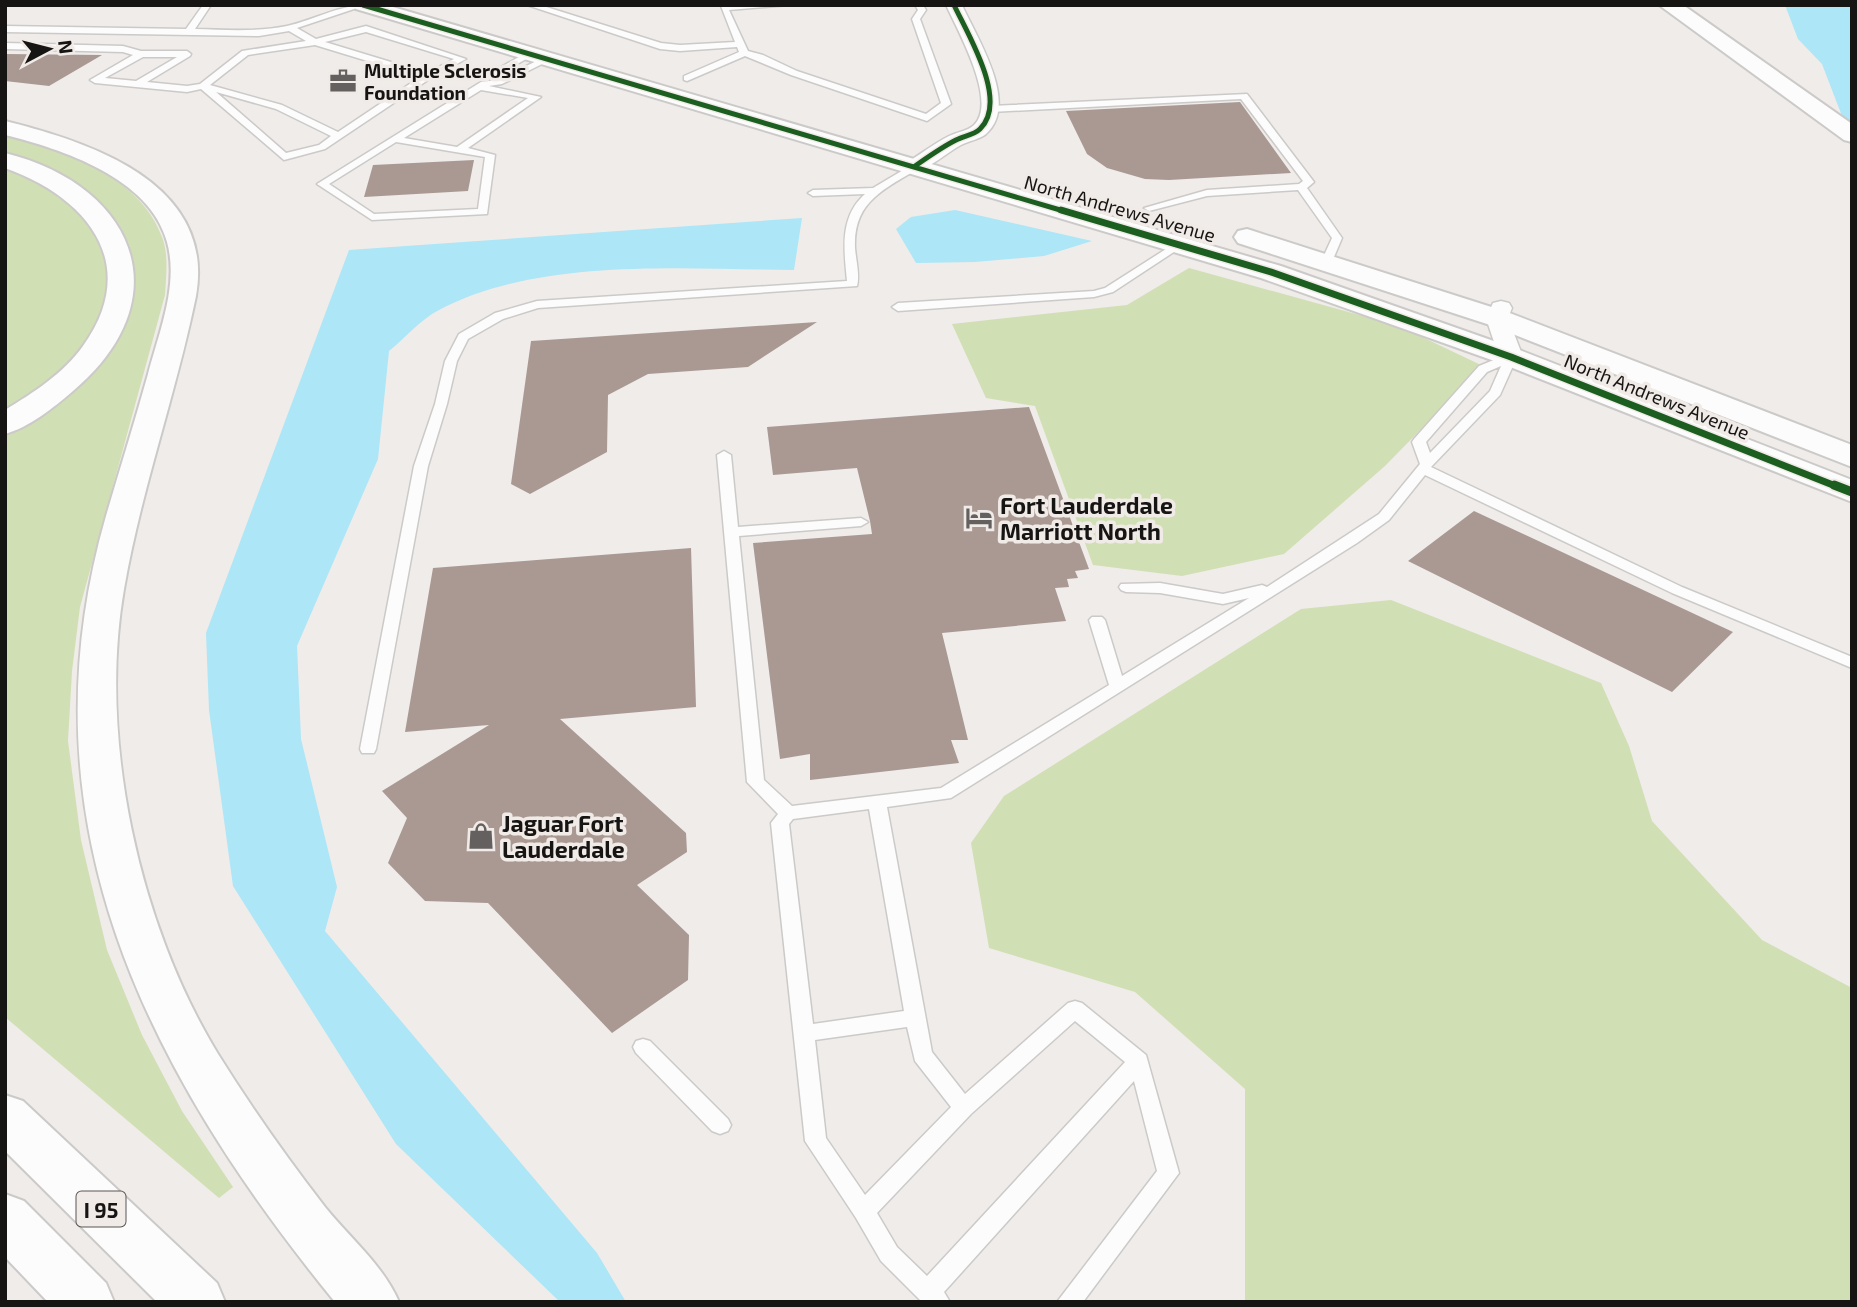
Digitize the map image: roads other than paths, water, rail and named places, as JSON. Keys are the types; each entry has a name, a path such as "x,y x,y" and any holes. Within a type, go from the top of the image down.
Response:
{"main road":[{"name":"North Andrews Avenue","path":"362,5 541,56 915,154 1190,233"},
{"path":"430,5 838,120"},
{"path":"1669,5 1852,135"},
{"path":"1704,5 1727,21"},
{"path":"5,128 65,145 122,172 164,208 178,238 185,272 180,310 103,599 94,713 101,790 129,910 161,996 185,1044 241,1138 315,1237 371,1302"},
{"name":"North Andrews Avenue","path":"915,154 942,149 967,157"},
{"path":"5,160 45,175 83,200 103,221 117,243 121,271 113,319 96,349 65,382 5,424"},
{"name":"North Andrews Avenue","path":"1123,201 1149,208 1190,233 1271,272 1511,357 1852,492"},
{"name":"North Andrews Avenue","path":"1223,230 1499,313 1852,457"},
{"name":"I 95","path":"5,1117 197,1302"},
{"path":"5,1219 86,1302"}],"street":[{"path":"942,149 979,131 990,116 992,101 982,67 954,5"},
{"path":"1499,313 1511,357"}],"lane":[{"path":"188,33 207,5"},
{"path":"5,29 259,33 290,28 362,5"},
{"path":"531,5 660,46 743,48 794,73 927,118 946,104 916,19 922,10 919,5"},
{"path":"743,48 724,8 785,5"},
{"path":"290,28 315,43 428,76"},
{"path":"366,29 462,60 428,76 322,146 284,157 203,86 245,53 315,43 366,29"},
{"path":"123,49 149,31"},
{"path":"5,46 123,49 141,54 187,54 138,84"},
{"path":"687,78 743,48"},
{"path":"141,54 94,80 187,89 203,86 278,107 338,136"},
{"path":"481,85 485,78 541,56"},
{"path":"490,155 483,212 372,217 322,184 481,85 499,82 541,56"},
{"path":"459,150 536,97 481,85"},
{"path":"991,109 1244,96 1309,182 1301,187 1207,193 1149,208"},
{"path":"394,139 490,155 505,154"},
{"path":"368,749 421,466 441,404 451,360 463,337 499,316 537,305 853,284 848,231 853,213 915,154"},
{"path":"1301,187 1337,238 1327,262"},
{"path":"813,193 875,191"},
{"path":"898,307 1094,295 1108,290 1190,233"},
{"path":"1139,1061 933,1297 889,1254 864,1211 816,1140 780,823 788,813 945,794 1352,540 1384,517 1496,392 1511,357"},
{"path":"1511,357 1483,369 1419,442 1426,467 1677,590 1852,663"},
{"path":"724,455 756,782 788,813"},
{"path":"732,532 861,522"},
{"path":"1126,587 1160,588 1223,599 1275,587"},
{"path":"1097,620 1117,686"},
{"path":"877,803 922,1055 964,1108"},
{"path":"864,1211 964,1108 1075,1009 1139,1061 1168,1173 1069,1302"},
{"path":"804,1033 915,1018"},
{"path":"643,1046 720,1125"}],"water":[{"path":"1785,5 1852,5 1852,142 1822,64 1798,39"},
{"path":"955,210 1092,241 1044,256 975,262 916,263 896,229 911,217"},
{"path":"802,218 794,270 659,268 566,274 521,281 478,293 439,310 419,323 389,351 378,459 297,646 301,739 337,887 325,931 597,1253 626,1302 560,1302 396,1144 233,886 209,710 206,633 349,250"}],"place":[{"name":"Multiple Sclerosis Foundation","path":"343,81"},
{"name":"Fort Lauderdale Marriott North","path":"979,518"},
{"name":"Jaguar Fort Lauderdale","path":"481,836"}]}
